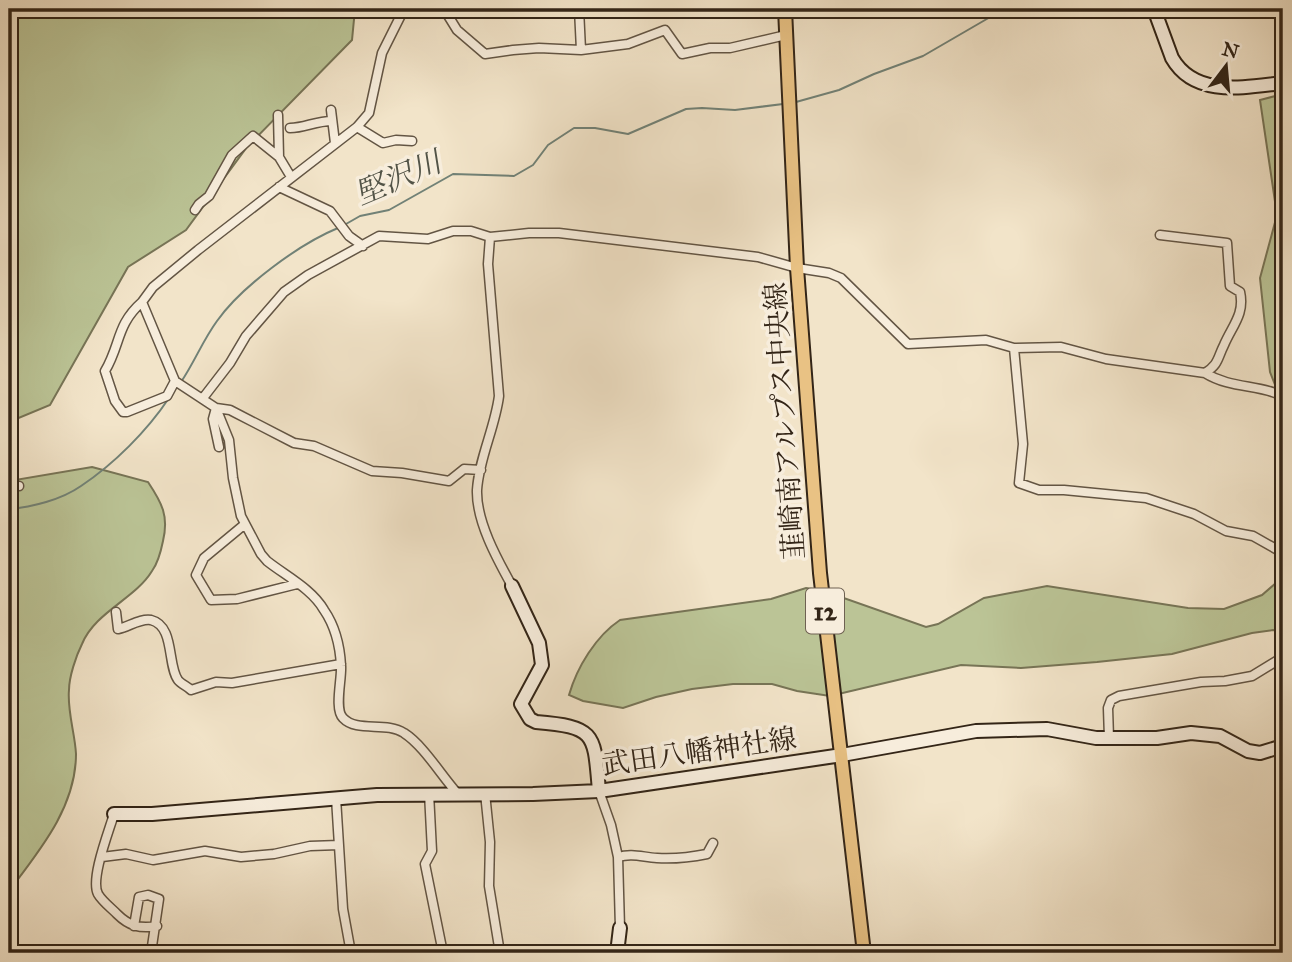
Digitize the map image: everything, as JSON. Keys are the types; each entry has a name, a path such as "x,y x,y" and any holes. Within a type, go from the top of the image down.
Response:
{"main road":[{"name":"韮崎南アルプス中央線","path":"785,9 797,268 820,573 864,953"},
{"path":"1154,9 1172,58 1176,65 1192,78 1210,86 1229,89 1283,83"},
{"path":"512,586 539,643 542,665 522,704 530,719 536,722 577,727 588,733 594,744 599,791"},
{"name":"武田八幡神社線","path":"114,814 152,814 429,793 533,794 599,791 842,755 976,731 1046,729 1109,738 1157,738 1191,733 1220,736 1248,751 1260,753 1283,746"},
{"path":"617,953 620,929"}],"street":[{"path":"175,381 167,396 127,412 119,407 105,371 112,359 124,322 153,287 358,127 369,113 382,53 404,9"},
{"path":"444,9 457,30 485,54 539,48 580,50 628,44 665,30 682,54 743,46 786,35"},
{"path":"579,9 580,50"},
{"path":"290,128 299,128 325,118 331,110"},
{"path":"278,115 279,157"},
{"path":"325,118 335,143"},
{"path":"358,127 383,143 412,141"},
{"path":"195,210 209,196 232,155 253,136 279,157 291,177"},
{"path":"279,187 330,211 349,236 363,246"},
{"path":"200,396 230,363 246,336 284,292 308,275 379,236 428,239 453,231 471,231 490,237 559,233 758,257 797,268 830,272 841,278 908,344 986,340 1014,348 1061,347 1105,359 1205,373 1235,386 1283,396"},
{"path":"1160,235 1227,243 1230,286 1240,292 1241,298 1239,318 1225,342 1216,366 1205,373"},
{"path":"490,237 488,264 499,396 481,470 477,501 494,555 512,586"},
{"path":"142,302 175,381 216,408 230,410 294,443 314,446 372,471 449,481 464,469 481,470"},
{"path":"1014,348 1023,444 1018,483 1040,490 1146,498 1194,514 1226,531 1252,536 1283,553"},
{"path":"216,408 213,419 219,447"},
{"path":"216,408 229,440 233,478 245,524 267,561 316,599 333,627 341,664 342,682 338,708 341,717 351,724 390,727 402,732 415,743 457,793"},
{"path":"9,486 19,486"},
{"path":"245,524 200,564 196,575 211,600 237,599 297,584"},
{"path":"116,612 118,629 152,620 160,626 170,644 179,682 191,690 202,689 216,682 243,681 341,664"},
{"path":"1109,738 1108,708 1111,700 1119,696 1252,676 1283,657"},
{"path":"599,791 611,825 618,857 620,929"},
{"path":"429,793 432,851 425,864 443,953"},
{"path":"485,793 490,842 489,886 500,953"},
{"path":"336,798 342,909 351,953"},
{"path":"114,814 96,876 97,892 122,920 143,929 157,926"},
{"path":"618,857 630,853 659,859 699,856 707,854 713,843"},
{"path":"102,857 125,854 153,860 205,851 241,857 274,854 310,846 339,845"},
{"path":"134,926 139,897 148,895 159,899 151,953"}],"green space":[{"path":"9,9 355,9 352,40 247,147 186,230 128,267 50,405 9,422"},
{"path":"1283,94 1283,405 1270,372 1260,278 1277,215 1260,100"},
{"path":"92,467 148,482 165,517 163,541 156,564 145,581 96,623 80,649 69,685 69,706 76,754 70,792 44,844 9,891 9,481"},
{"path":"1283,577 1283,632 1273,630 1252,633 1172,654 1021,668 961,665 830,696 772,684 733,684 692,689 623,708 583,701 569,695 588,653 620,620 771,599 806,588 821,590 926,627 938,624 984,598 1047,586 1188,608 1224,609 1262,595"}],"waterway":[{"name":"堅沢川","path":"796,102 839,90 923,56 1004,9"},
{"name":"堅沢川","path":"346,224 360,216 389,210 453,174 514,176 533,165 548,145 574,128 595,128 628,134 686,109 735,110 783,104"},
{"name":"堅沢川","path":"181,382 212,328 241,294 289,255 338,228"},
{"name":"堅沢川","path":"9,509 46,502 81,486 106,468 129,446 151,423 169,398"}]}
